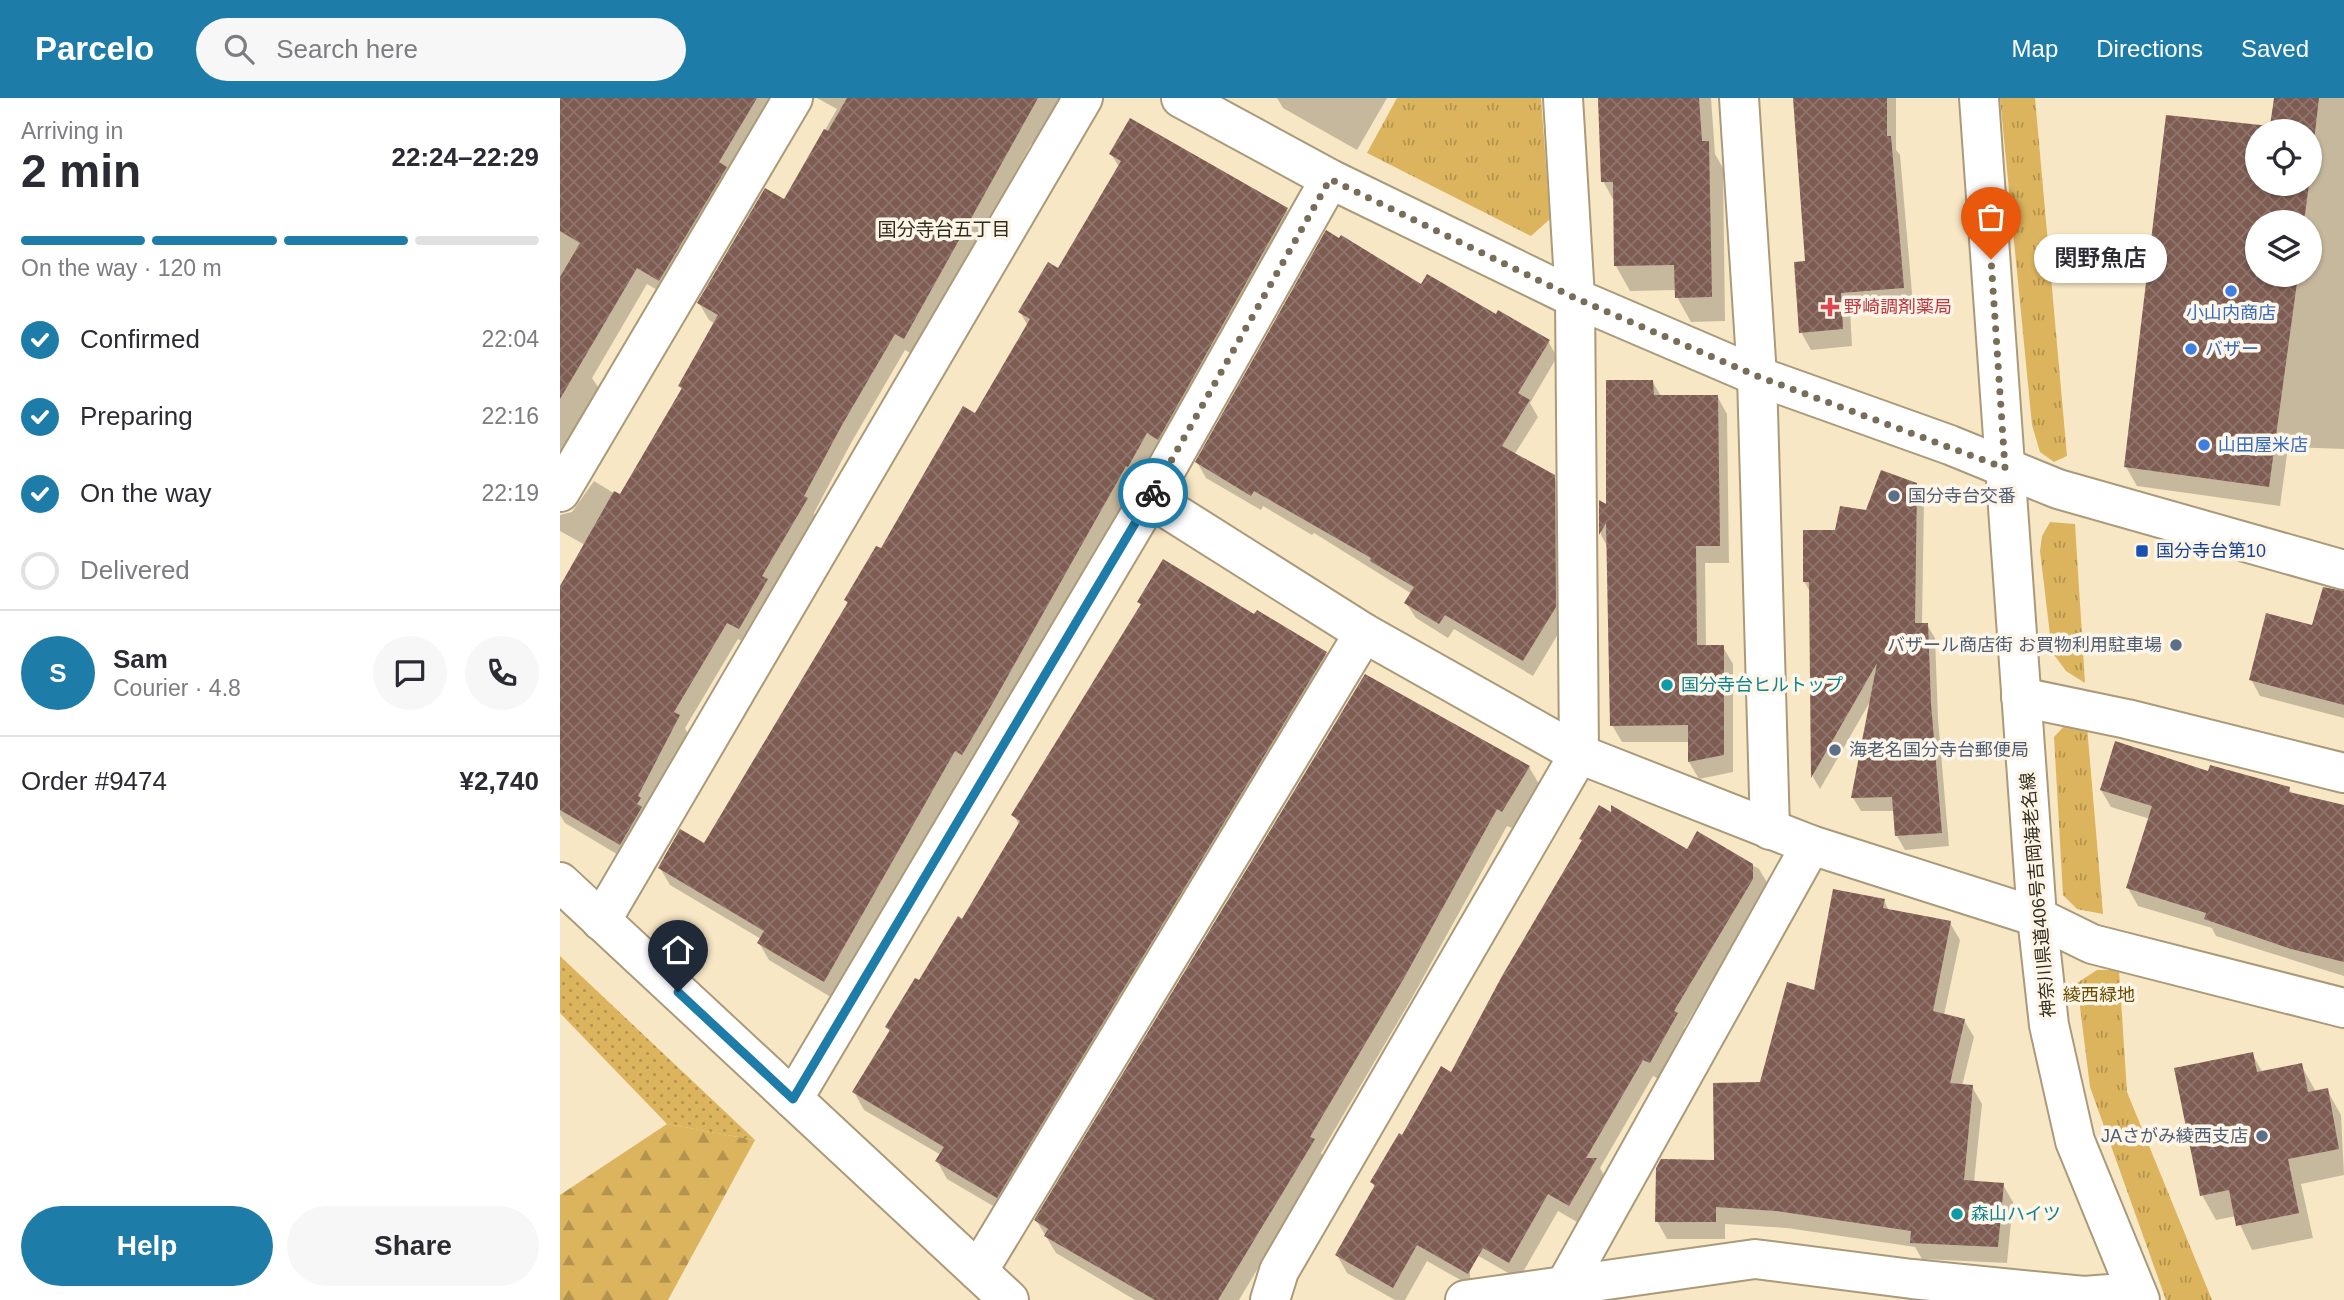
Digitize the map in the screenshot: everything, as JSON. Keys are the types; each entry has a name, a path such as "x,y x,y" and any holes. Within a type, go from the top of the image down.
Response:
{"street":[{"path":"560,492 793,98"},
{"path":"601,921 1083,98"},
{"path":"1181,98 1330,179 1575,298 1757,376 2058,489 2344,570"},
{"path":"1270,1300 1279,1271 1579,754 1575,298 1563,98"},
{"path":"1739,98 1757,376 1770,830"},
{"name":"神奈川県道406号吉岡海老名線","path":"1979,98 2037,917 2049,1025 2075,1141 2138,1296"},
{"path":"793,1099 1150,498 1330,179"},
{"path":"1150,498 1364,633 1579,754 1811,845 2037,917 2092,944 2344,1008"},
{"path":"978,1271 1364,633"},
{"path":"2021,697 2115,716 2344,773"},
{"path":"1566,1284 1811,845"},
{"path":"560,882 1009,1300"},
{"path":"1465,1300 1755,1259 1916,1290 2138,1296"}],"green space":[{"path":"1397,98 1541,98 1550,219 1531,236 1367,153"},
{"path":"2000,98 2035,98 2067,456 2054,462 2040,452 2032,425"},
{"path":"2050,522 2075,524 2085,683 2066,671 2052,652 2040,551 2042,536"},
{"path":"2068,722 2087,726 2103,914 2077,909 2063,895 2054,737"},
{"path":"560,956 755,1140 667,1124 560,1013"},
{"name":"綾西緑地","path":"2097,970 2119,970 2127,1092 2212,1300 2166,1300 2090,1087 2077,983"},
{"path":"667,1124 755,1140 668,1300 560,1300 560,1195"}],"building":[{"path":"560,98 757,98 719,162 727,167 659,281 637,268 560,399 560,277 580,243 560,231"},
{"path":"847,98 1038,98 904,339 895,334 842,425 804,496 808,498 762,576 768,579 739,629 727,623 674,712 680,715 638,796 641,798 637,804 642,807 620,845 560,810 560,586 614,491 620,494 682,388 678,386 718,315 697,303 765,188 784,199 824,129 828,131"},
{"path":"1598,98 1699,98 1702,141 1709,141 1712,297 1675,298 1674,265 1614,266 1613,182 1601,182"},
{"path":"1793,98 1887,98 1887,136 1891,136 1904,288 1841,293 1843,329 1799,333 1794,262 1805,261"},
{"name":"バザー","path":"2274,98 2319,98 2317,119 2271,119"},
{"name":"バザー","path":"2166,115 2245,123 2245,196 2307,196 2306,210 2245,210 2245,287 2296,287 2269,487 2124,467"},
{"path":"1130,118 1288,208 1158,440 1147,433 1128,467 1126,466 991,706 962,755 955,751 824,982 757,943 764,931 658,868 680,829 704,843 848,602 844,600 876,546 881,548 963,406 975,413 1030,319 1018,312 1048,262 1058,268 1121,161 1109,154"},
{"path":"1326,230 1339,238 1341,235 1421,284 1427,274 1496,314 1498,310 1550,340 1518,393 1530,400 1502,446 1555,475 1556,607 1523,661 1445,615 1439,624 1404,603 1414,587 1370,561 1371,558 1254,491 1251,496 1195,462"},
{"path":"1606,380 1653,380 1654,395 1718,395 1720,546 1696,546 1697,645 1724,645 1724,755 1688,762 1688,725 1610,726 1606,523 1599,535 1599,500 1606,504"},
{"path":"1881,470 1917,483 1915,623 1928,623 1931,704 1942,833 1895,836 1892,797 1851,798 1877,663 1811,778 1809,582 1803,582 1803,530 1835,530 1840,506 1866,510"},
{"path":"1163,559 1254,614 1257,610 1327,652 997,1198 935,1161 944,1147 852,1092 890,1030 885,1027 915,978 919,980 958,916 962,919 1020,821 1011,815 1141,604 1137,602"},
{"path":"2323,587 2344,591 2344,705 2249,680 2266,613 2312,625"},
{"path":"1365,674 1530,766 1502,812 1497,809 1404,978 1310,1137 1315,1139 1218,1300 1155,1300 1044,1236 1048,1229 1034,1220"},
{"path":"2115,741 2208,771 2210,765 2290,787 2289,792 2344,805 2344,962 2291,949 2204,919 2206,913 2126,888 2152,806 2100,790"},
{"path":"1599,805 1611,812 1611,805 1687,849 1697,831 1753,864 1753,879 1674,1011 1678,1013 1650,1063 1643,1060 1586,1158 1597,1158 1569,1206 1548,1194 1509,1263 1483,1248 1468,1274 1417,1245 1393,1288 1335,1255 1375,1185 1370,1182 1399,1133 1402,1135 1441,1066 1451,1072"},
{"path":"1833,889 1885,899 1883,908 1951,921 1933,1011 1965,1019 1950,1083 1973,1085 1964,1180 2004,1183 1998,1247 1910,1243 1911,1231 1776,1211 1716,1207 1716,1222 1655,1222 1656,1168 1661,1159 1714,1160 1713,1083 1760,1082 1787,982 1814,990"},
{"name":"JAさがみ綾西支店","path":"2253,1052 2257,1072 2302,1063 2308,1092 2328,1088 2339,1149 2288,1159 2299,1213 2236,1226 2229,1190 2200,1196 2174,1068"}],"way so far":[{"path":"1153,493 1330,179 1575,298 1757,376 1950,445 2005,468 1991,259"}],"place":[{"name":"関野魚店","path":"1991,259"},
{"name":"小山内商店","path":"2231,291"},
{"name":"野崎調剤薬局","path":"1830,307"},
{"name":"バザー","path":"2191,349"},
{"name":"山田屋米店","path":"2204,445"},
{"name":"国分寺台交番","path":"1894,496"},
{"name":"国分寺台第10","path":"2142,551"},
{"name":"バザール商店街 お買物利用駐車場","path":"2176,645"},
{"name":"国分寺台ヒルトップ","path":"1667,685"},
{"name":"海老名国分寺台郵便局","path":"1835,750"},
{"name":"JAさがみ綾西支店","path":"2262,1136"},
{"name":"森山ハイツ","path":"1957,1214"}],"district":[{"name":"国分寺台五丁目","path":"944,229"}],"route":[{"path":"678,992 793,1099 1153,493"}]}
